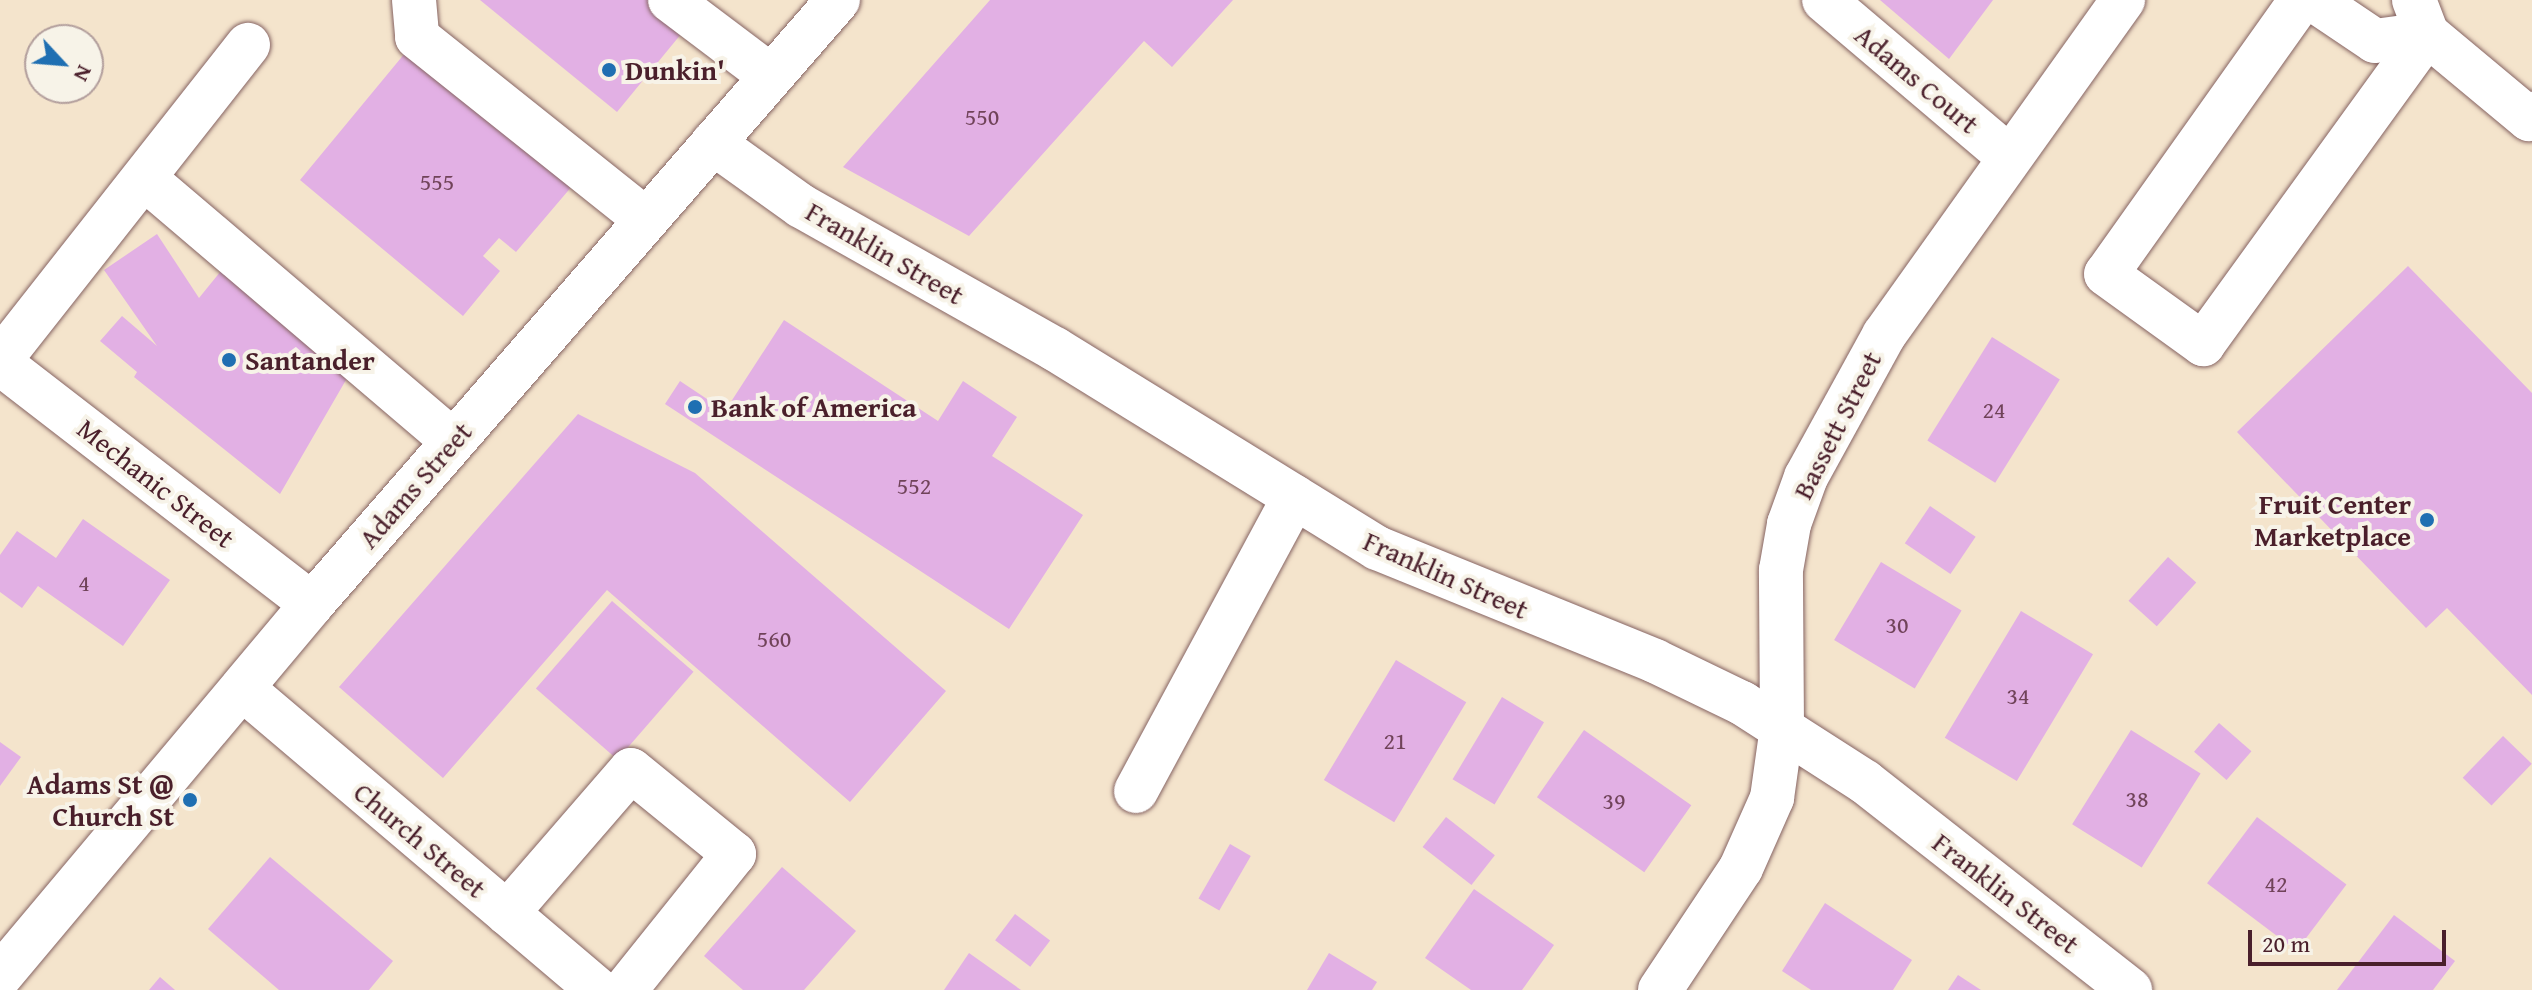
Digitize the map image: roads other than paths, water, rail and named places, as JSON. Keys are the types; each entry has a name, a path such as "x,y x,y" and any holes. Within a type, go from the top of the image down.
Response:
{"street":[{"path":"414,0 417,37 646,220"},
{"path":"670,0 771,76"},
{"name":"Adams Street","path":"0,976 312,604 838,0"},
{"name":"Adams Court","path":"1824,0 2009,157"},
{"name":"Bassett Street","path":"1660,990 1758,836 1772,798 1782,727 1781,570 1789,524 1806,477 1884,335 2123,0"},
{"path":"2301,0 2106,274 2203,344 2420,17"},
{"path":"2314,0 2375,41 2420,17"},
{"path":"2420,17 2531,125"},
{"path":"0,362 248,45"},
{"name":"Franklin Street","path":"713,143 801,206 1055,349 1294,497 1428,573 1655,661 1782,727 1865,782 2130,990"},
{"path":"144,178 453,441"},
{"name":"Mechanic Street","path":"0,362 312,604"},
{"path":"1136,791 1294,497"},
{"name":"Church Street","path":"243,689 598,990"},
{"path":"507,913 631,770 734,854 625,990"}],"place":[{"name":"Dunkin'","path":"609,70"},
{"name":"Santander","path":"229,360"},
{"name":"Bank of America","path":"695,407"},
{"name":"Fruit Center Marketplace","path":"2427,520"},
{"name":"Adams St @ Church St","path":"190,800"}]}
